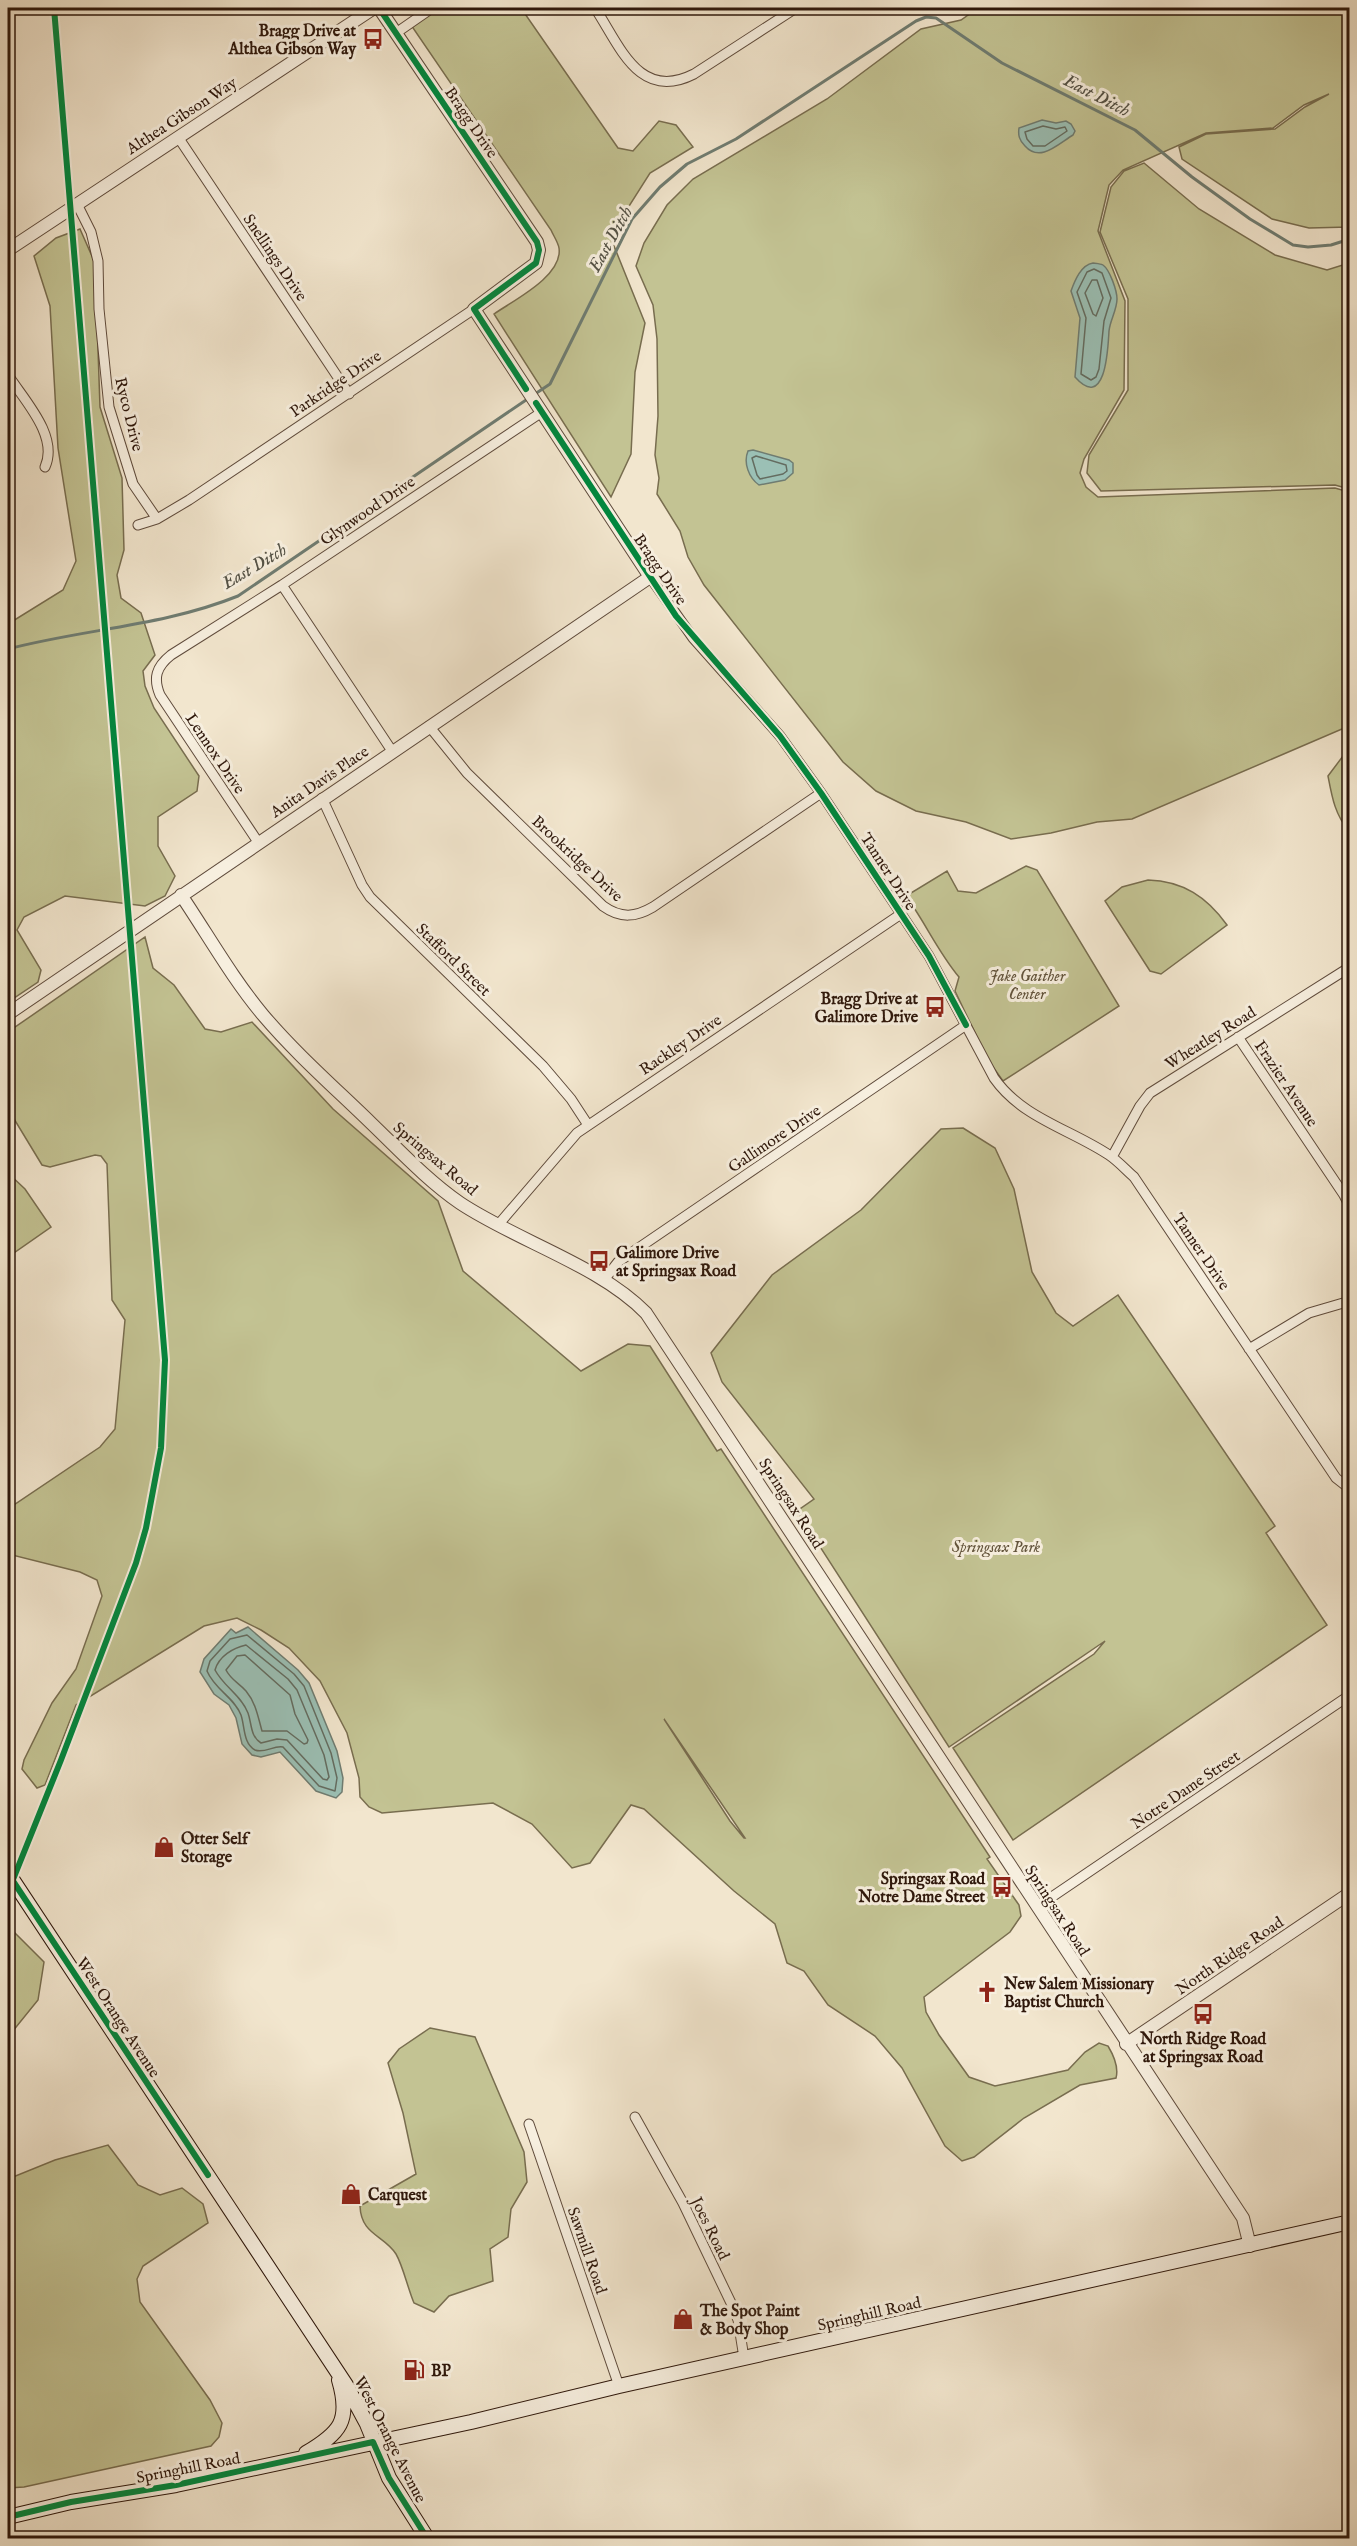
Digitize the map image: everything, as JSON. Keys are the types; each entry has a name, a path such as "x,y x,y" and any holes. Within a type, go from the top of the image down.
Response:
{"main road":[{"name":"West Orange Avenue","path":"8,1873 333,2365 356,2402 389,2478 427,2538"},
{"name":"Springhill Road","path":"8,2517 71,2502 176,2485 471,2422 619,2386 1350,2222"},
{"path":"296,2459 327,2440 341,2426 344,2417 343,2400 333,2365"}],"street":[{"name":"Bragg Drive","path":"377,8 537,242 539,254"},
{"name":"Althea Gibson Way","path":"8,250 177,137 377,8"},
{"path":"396,33 432,8"},
{"path":"595,8 633,66 659,83 673,83 694,74 796,8"},
{"name":"Snellings Drive","path":"177,137 349,394"},
{"name":"Ryco Drive","path":"76,204 91,232 98,261 99,309 110,407 133,484 157,519"},
{"name":"Parkridge Drive","path":"138,525 157,519 189,500 349,394 530,269 536,263 539,254"},
{"name":"Bragg Drive","path":"474,309 650,577 693,638 780,736"},
{"path":"8,375 46,433 50,450 45,467"},
{"name":"Glynwood Drive","path":"155,677 164,660 282,585 539,408"},
{"name":"Anita Davis Place","path":"8,1014 322,798 650,577"},
{"path":"282,585 392,751"},
{"name":"Lennox Drive","path":"155,677 160,695 258,842"},
{"name":"Brookridge Drive","path":"429,726 467,774 603,906 618,915 636,915 653,907 821,793"},
{"name":"Tanner Drive","path":"780,736 821,793 929,956 1004,1093 1028,1111 1112,1157 1140,1186 1335,1478 1350,1489"},
{"name":"Stafford Street","path":"322,798 362,885 370,897 543,1066 571,1099 588,1125"},
{"name":"Springsax Road","path":"181,896 242,987 296,1051 441,1188 459,1202 498,1225 604,1281 635,1301 666,1341 1126,2044 1243,2218 1250,2246"},
{"name":"Rackley Drive","path":"498,1225 577,1133 901,914"},
{"name":"Wheatley Road","path":"1112,1157 1140,1106 1150,1093 1350,967"},
{"name":"Gallimore Drive","path":"604,1281 618,1262 966,1025"},
{"name":"Frazier Avenue","path":"1238,1037 1344,1195 1350,1208"},
{"path":"1250,1349 1309,1313 1350,1301"},
{"name":"Notre Dame Street","path":"1037,1907 1350,1695"},
{"name":"North Ridge Road","path":"1126,2044 1350,1893"},
{"name":"Joes Road","path":"635,2117 683,2203 732,2305 738,2320 744,2358"},
{"name":"Sawmill Road","path":"529,2124 619,2386"}],"green space":[{"path":"439,8 521,8 618,148 633,151 659,121 676,125 693,147 650,173 610,236 645,323 635,372 631,454 611,497 494,314 545,277 558,258 559,248 551,230 411,25"},
{"path":"978,8 1349,8 1349,227 1309,228 1272,219 1182,159 1179,147 1206,134 1275,129 1305,107 1329,94 1304,105 1273,128 1206,133 1123,170 1109,185 1098,231 1125,301 1124,390 1084,459 1080,473 1086,487 1098,497 1335,488 1349,492 1349,726 1132,819 1097,822 1051,833 1011,839 966,822 916,811 876,791 843,762 704,585 688,557 680,531 657,494 659,478 655,455 658,416 657,339 653,305 636,266 644,243 667,205 693,179 827,99 921,29 961,20"},
{"path":"1144,163 1199,209 1275,255 1327,270 1349,263 1349,489 1335,485 1101,491 1087,473 1089,455 1128,390 1128,299 1100,232 1111,187 1124,171"},
{"path":"80,229 95,263 100,407 122,478 124,550 117,575 121,598 141,613 155,655 143,671 145,686 154,708 199,776 197,791 158,817 158,846 175,876 165,896 145,906 65,896 24,917 17,930 41,970 38,982 8,1002 8,624 63,590 76,561 58,448 50,306 34,256 56,238"},
{"path":"1349,748 1349,831 1337,812 1328,776"},
{"name":"Jake Gaither Center","path":"1026,866 1037,870 1119,1006 1003,1081 988,1060 955,991 959,977 906,896 947,871 958,891 976,893"},
{"path":"1148,880 1161,881 1193,892 1211,906 1227,925 1161,974 1150,971 1105,901 1122,887"},
{"path":"145,937 153,968 174,985 205,1029 221,1032 252,1022 333,1109 438,1201 463,1271 581,1371 628,1344 650,1346 717,1451 721,1449 990,1857 987,1859 1019,1905 1021,1916 1010,1932 924,1997 926,2012 939,2035 969,2077 995,2086 1068,2070 1085,2052 1099,2043 1108,2046 1112,2054 1116,2066 1116,2078 1080,2085 1024,2118 974,2157 962,2161 945,2146 902,2068 875,2036 828,2005 804,1971 787,1963 775,1924 734,1891 644,1809 631,1805 590,1863 572,1868 532,1824 493,1803 382,1813 369,1807 360,1797 359,1778 347,1733 320,1681 289,1648 237,1618 204,1626 76,1705 45,1785 37,1788 22,1769 24,1760 52,1703 76,1669 102,1596 97,1580 80,1572 8,1554 8,1509 100,1447 115,1429 125,1320 112,1300 107,1164 101,1156 95,1155 50,1167 42,1165 8,1109 8,1032","holes":["664,1719 745,1838 730,1821"]},
{"name":"Springsax Park","path":"963,1128 995,1148 1014,1189 1032,1272 1056,1313 1073,1326 1118,1295 1275,1526 1266,1533 1327,1625 1013,1840 953,1748 1094,1654 1105,1641 949,1747 797,1511 814,1499 722,1382 711,1353 772,1275 861,1210 941,1129"},
{"path":"8,1173 25,1189 51,1227 8,1257"},
{"path":"8,1926 44,1962 38,2000 8,2037"},
{"path":"430,2028 475,2037 524,2152 527,2182 511,2209 508,2237 490,2249 493,2281 449,2296 434,2312 414,2303 396,2254 364,2223 360,2206 416,2174 403,2113 388,2063 399,2049"},
{"path":"108,2145 138,2185 160,2195 182,2188 203,2204 208,2223 143,2266 137,2279 140,2302 210,2400 222,2423 219,2437 211,2446 24,2487 8,2488 8,2179 55,2160"}],"water":[{"path":"1042,120 1056,123 1066,121 1075,131 1073,135 1049,150 1037,153 1031,151 1020,140 1019,128"},
{"path":"1093,263 1102,265 1108,271 1117,299 1103,373 1099,382 1093,387 1085,386 1075,377 1080,318 1071,291 1082,270"},
{"path":"753,450 789,460 793,463 793,473 785,480 759,485 750,474 747,465 748,451"},
{"path":"248,1627 298,1670 309,1683 337,1751 343,1778 342,1792 336,1798 316,1791 280,1752 261,1757 252,1755 242,1744 236,1718 229,1705 214,1694 200,1672 204,1659 231,1629 236,1633"}],"waterway":[{"name":"East Ditch","path":"535,394 550,384 632,219 660,187 687,164 736,139 916,21 926,17 936,18 1002,63 1135,130 1192,177 1250,219 1293,245 1308,247 1331,245 1350,239"},
{"name":"East Ditch","path":"8,649 153,621 238,596 529,398"}],"cycle path":[{"path":"8,1892 136,1563 146,1528 161,1448 165,1360 54,8"},
{"path":"379,8 537,242 539,250 536,263 474,309 526,389"},
{"path":"536,403 676,616 780,736 821,793 929,956 966,1025"},
{"path":"9,1875 208,2175"},
{"path":"8,2517 71,2502 176,2485 373,2442 389,2478 427,2538"}],"place":[{"name":"Bragg Drive at Althea Gibson Way","path":"373,39"},
{"name":"Bragg Drive at Galimore Drive","path":"935,1007"},
{"name":"Galimore Drive at Springsax Road","path":"599,1261"},
{"name":"Otter Self Storage","path":"164,1847"},
{"name":"Springsax Road Notre Dame Street","path":"1002,1887"},
{"name":"New Salem Missionary Baptist Church","path":"987,1992"},
{"name":"North Ridge Road at Springsax Road","path":"1203,2014"},
{"name":"Carquest","path":"351,2194"},
{"name":"The Spot Paint & Body Shop","path":"683,2319"},
{"name":"BP","path":"414,2370"}]}
